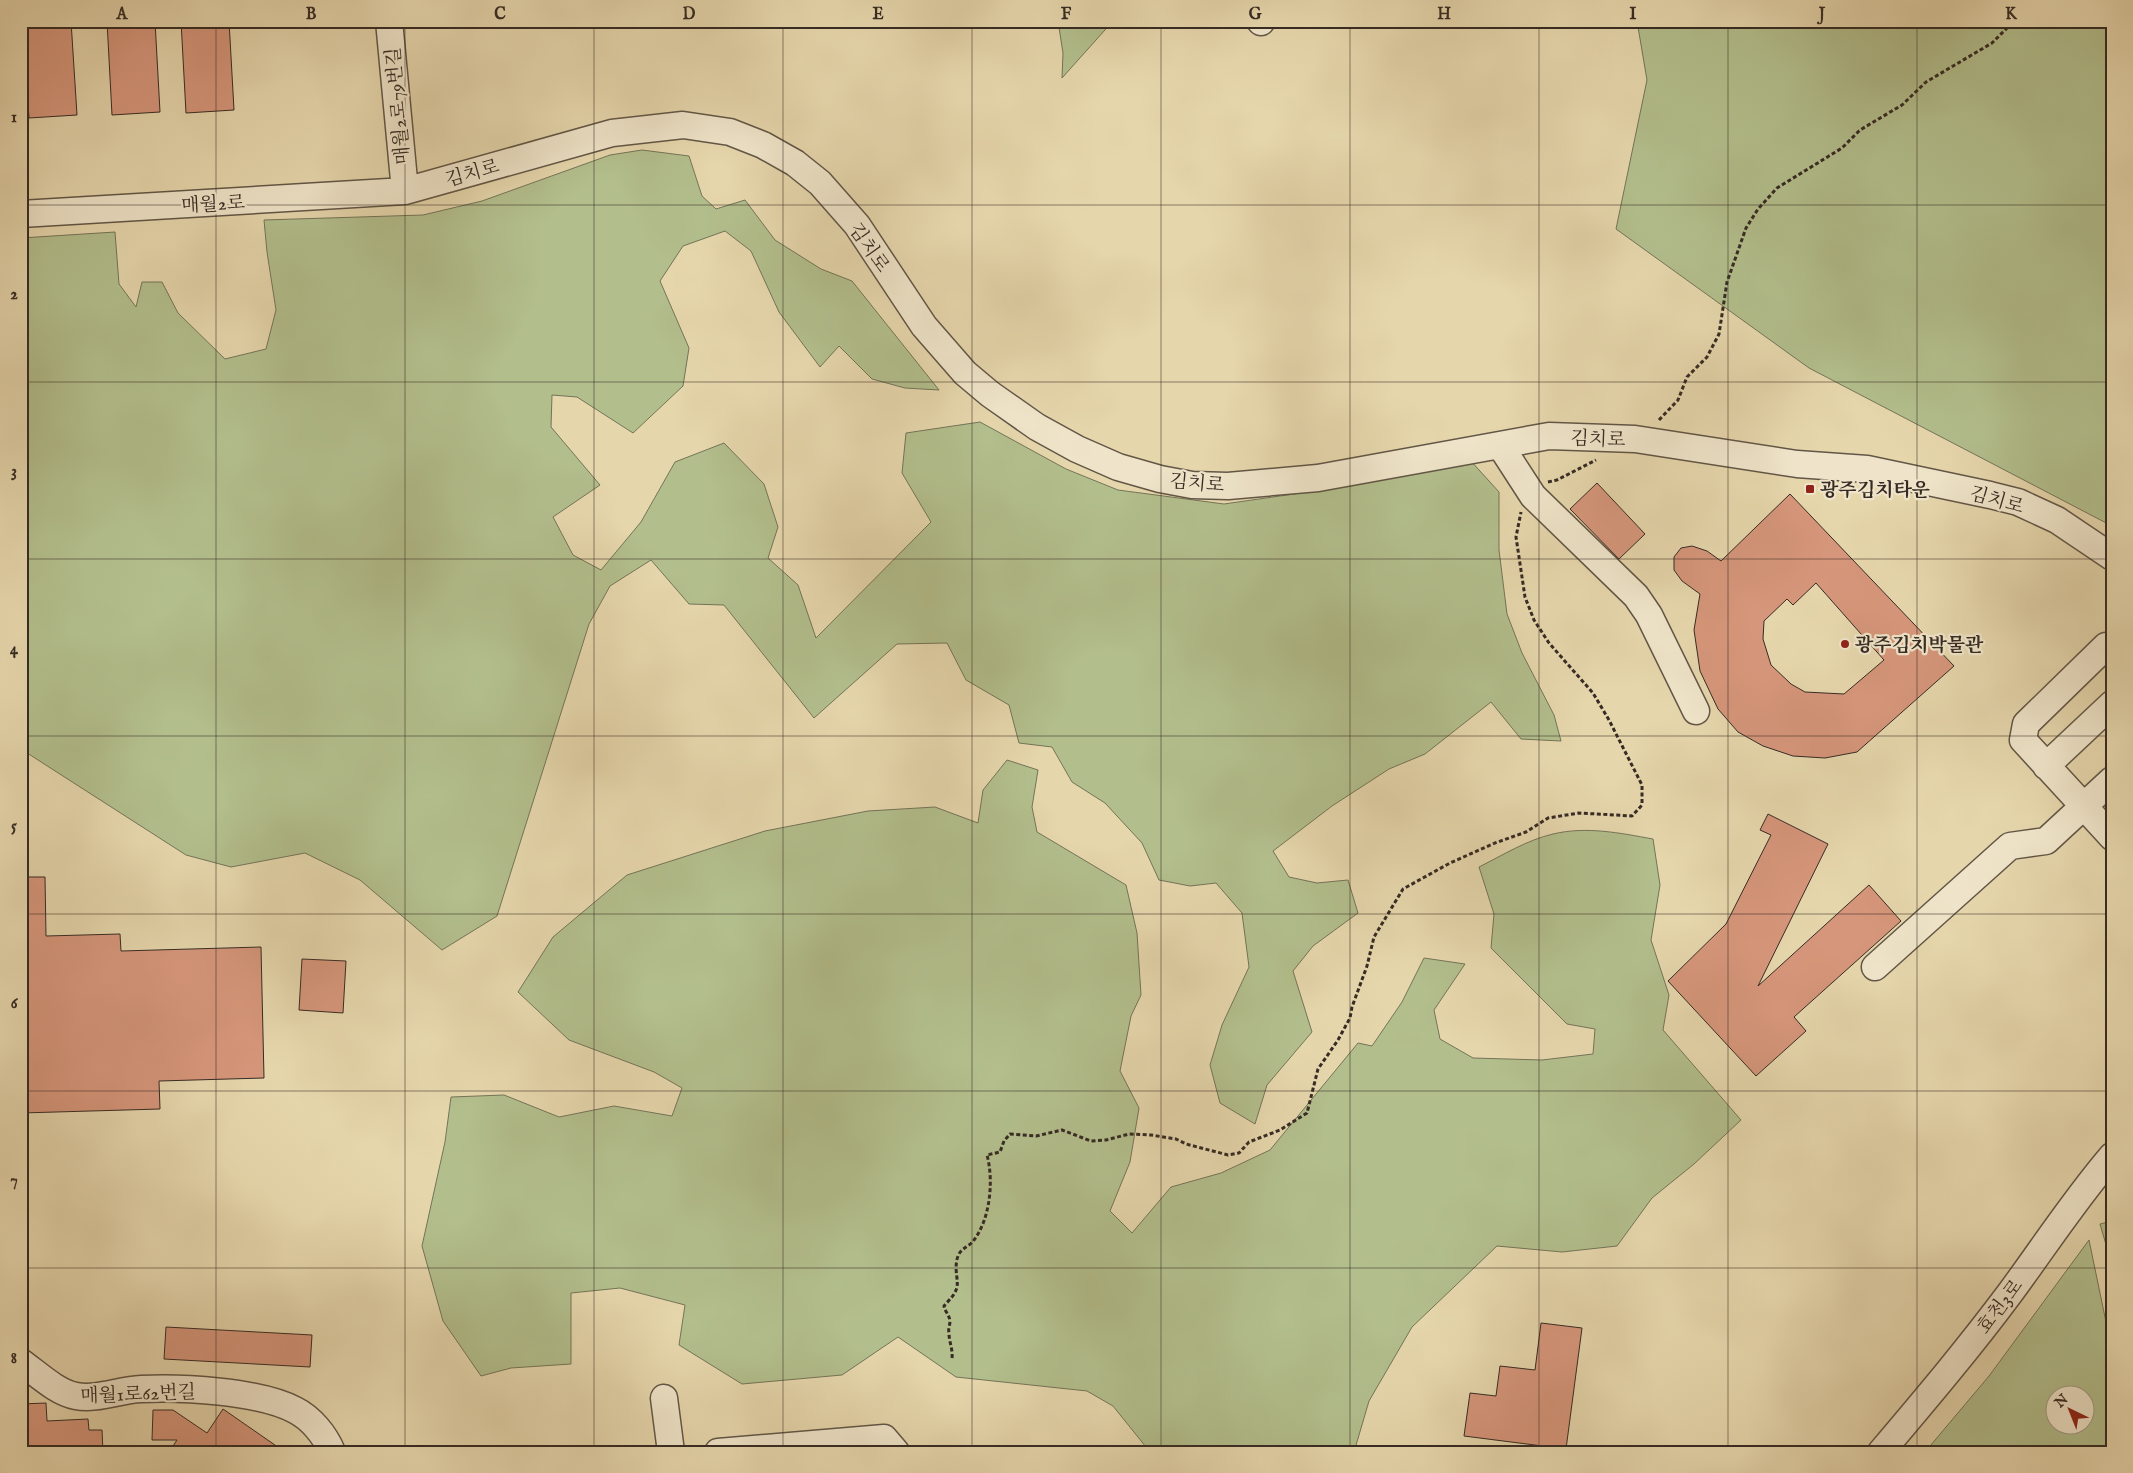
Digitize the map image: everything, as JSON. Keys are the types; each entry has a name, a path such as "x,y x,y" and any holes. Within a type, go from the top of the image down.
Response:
{"street":[{"name":"매월2로79번길","path":"389,21 405,191"},
{"name":"김치로","path":"405,191 612,133 683,124 730,132 763,145 795,163 820,183 857,225 924,326 965,373 990,394 1037,426 1077,449 1118,467 1160,479 1192,485 1228,486 1318,478 1549,436 1629,439 1797,464 1867,469 1999,497 2018,502 2056,520 2112,557"},
{"name":"매월2로","path":"21,214 405,191"},
{"path":"1500,445 1528,489 1636,596 1649,615 1696,711"},
{"path":"2106,646 2026,724 2023,740 2112,837"},
{"path":"2046,766 2112,704"},
{"path":"1875,967 2010,846 2046,841 2112,780"},
{"name":"효천3로","path":"1881,1452 1948,1374 2010,1292 2084,1188 2112,1156"},
{"name":"매월1로62번길","path":"21,1362 65,1393 79,1396 92,1397 140,1389 210,1391 256,1397 296,1410 318,1428 332,1452"},
{"path":"664,1398 671,1452"},
{"path":"718,1452 776,1449 884,1438 896,1452"}],"path":[{"path":"952,1358 953,1351 948,1331 949,1317 944,1312 944,1306 956,1291 955,1269 958,1254 973,1242 984,1221 991,1182 987,1156 1000,1152 1004,1141 1010,1134 1036,1136 1062,1130 1091,1140 1106,1140 1129,1134 1151,1135 1176,1139 1186,1144 1228,1155 1238,1153 1249,1142 1280,1130 1307,1113 1318,1069 1338,1040 1350,1018 1352,1007 1368,966 1374,937 1403,889 1414,881 1459,859 1526,832 1548,818 1579,813 1632,816 1642,805 1642,785 1609,720 1592,693 1544,636 1534,620 1525,597 1516,537 1523,498 1528,489 1557,480 1596,460 1629,439 1678,400 1688,377 1707,357 1720,334 1727,282 1746,228 1758,208 1777,188 1842,148 1860,130 1902,104 1926,82 1992,43 2014,21"}],"green space":[{"path":"1058,21 1113,21 1062,78 1063,53"},
{"path":"1637,21 2112,21 2112,526 1809,368 1616,229 1647,80"},
{"path":"642,150 689,156 702,196 716,209 745,200 775,240 821,269 852,281 939,390 905,388 872,379 839,346 820,367 779,312 751,251 725,231 683,246 660,281 689,348 683,386 633,433 577,397 552,395 551,427 600,485 553,517 573,555 601,570 641,522 675,462 724,443 764,484 778,527 768,558 798,585 816,638 931,522 902,473 906,433 980,422 1066,469 1118,490 1224,504 1336,488 1470,460 1499,492 1499,550 1507,614 1522,653 1554,715 1561,741 1521,739 1491,702 1425,754 1389,769 1332,806 1273,851 1289,877 1317,883 1348,880 1358,913 1313,946 1293,971 1312,1032 1267,1085 1255,1124 1220,1103 1210,1065 1222,1025 1249,967 1242,913 1216,883 1190,886 1159,880 1142,843 1105,803 1072,782 1052,747 1019,743 1009,705 966,680 947,643 897,644 814,718 724,605 689,604 651,560 610,586 589,624 497,916 442,950 360,880 305,853 231,867 186,855 21,748 21,238 115,232 119,284 136,307 142,282 162,282 178,313 225,359 266,349 276,310 264,220 423,215 482,201 610,155"},
{"path":"1007,760 1038,770 1032,807 1037,832 1126,885 1137,933 1141,995 1131,1016 1120,1071 1139,1108 1130,1162 1110,1211 1132,1233 1171,1187 1221,1173 1270,1150 1358,1043 1372,1046 1402,1002 1424,958 1465,964 1434,1010 1440,1039 1473,1058 1542,1060 1593,1054 1595,1029 1567,1024 1491,948 1494,914 1479,867 1515,848 1553,834 1590,830 1653,839 1660,885 1651,940 1669,995 1663,1030 1741,1120 1694,1164 1652,1198 1617,1246 1562,1252 1497,1246 1412,1327 1369,1401 1354,1452 1150,1452 1113,1406 1087,1391 956,1377 898,1337 842,1375 742,1384 679,1345 685,1305 620,1288 571,1293 571,1364 511,1368 481,1376 443,1321 422,1246 445,1142 451,1097 504,1095 559,1117 614,1106 672,1116 682,1088 654,1072 569,1040 518,992 553,937 627,875 765,831 868,811 935,807 978,823 983,790"},
{"path":"2112,1221 2112,1265 2100,1224"},
{"path":"2089,1240 2112,1351 2112,1452 1925,1452 1989,1376"}],"building":[{"path":"23,21 71,21 77,115 29,118"},
{"path":"107,21 155,21 160,112 112,115"},
{"path":"181,21 229,21 234,110 186,113"},
{"path":"1597,483 1645,534 1619,559 1570,509"},
{"name":"광주김치박물관","path":"1790,494 1954,666 1857,752 1825,758 1793,756 1763,746 1738,732 1718,709 1700,671 1694,630 1700,594 1682,581 1674,570 1674,557 1681,548 1692,546 1707,551 1721,561","holes":["1816,583 1884,660 1844,694 1805,692 1791,684 1771,665 1763,639 1764,621 1787,599 1793,605"]},
{"path":"1768,814 1828,844 1758,986 1869,885 1901,921 1794,1017 1806,1031 1756,1076 1668,981 1726,924 1771,835 1760,830"},
{"path":"21,877 45,877 46,936 120,934 121,951 261,947 264,1078 159,1081 160,1109 21,1113"},
{"path":"302,959 346,961 343,1013 299,1010"},
{"path":"1541,1323 1582,1328 1566,1449 1464,1436 1470,1393 1496,1396 1500,1366 1535,1370"},
{"path":"166,1327 312,1335 310,1367 164,1359"},
{"path":"46,1403 47,1421 88,1419 89,1430 102,1430 103,1452 21,1452 21,1404"},
{"path":"223,1409 285,1452 169,1452 177,1440 152,1440 153,1410 173,1410 207,1433"}],"place":[{"name":"광주김치타운","path":"1810,489"},
{"name":"광주김치박물관","path":"1845,644"}]}
